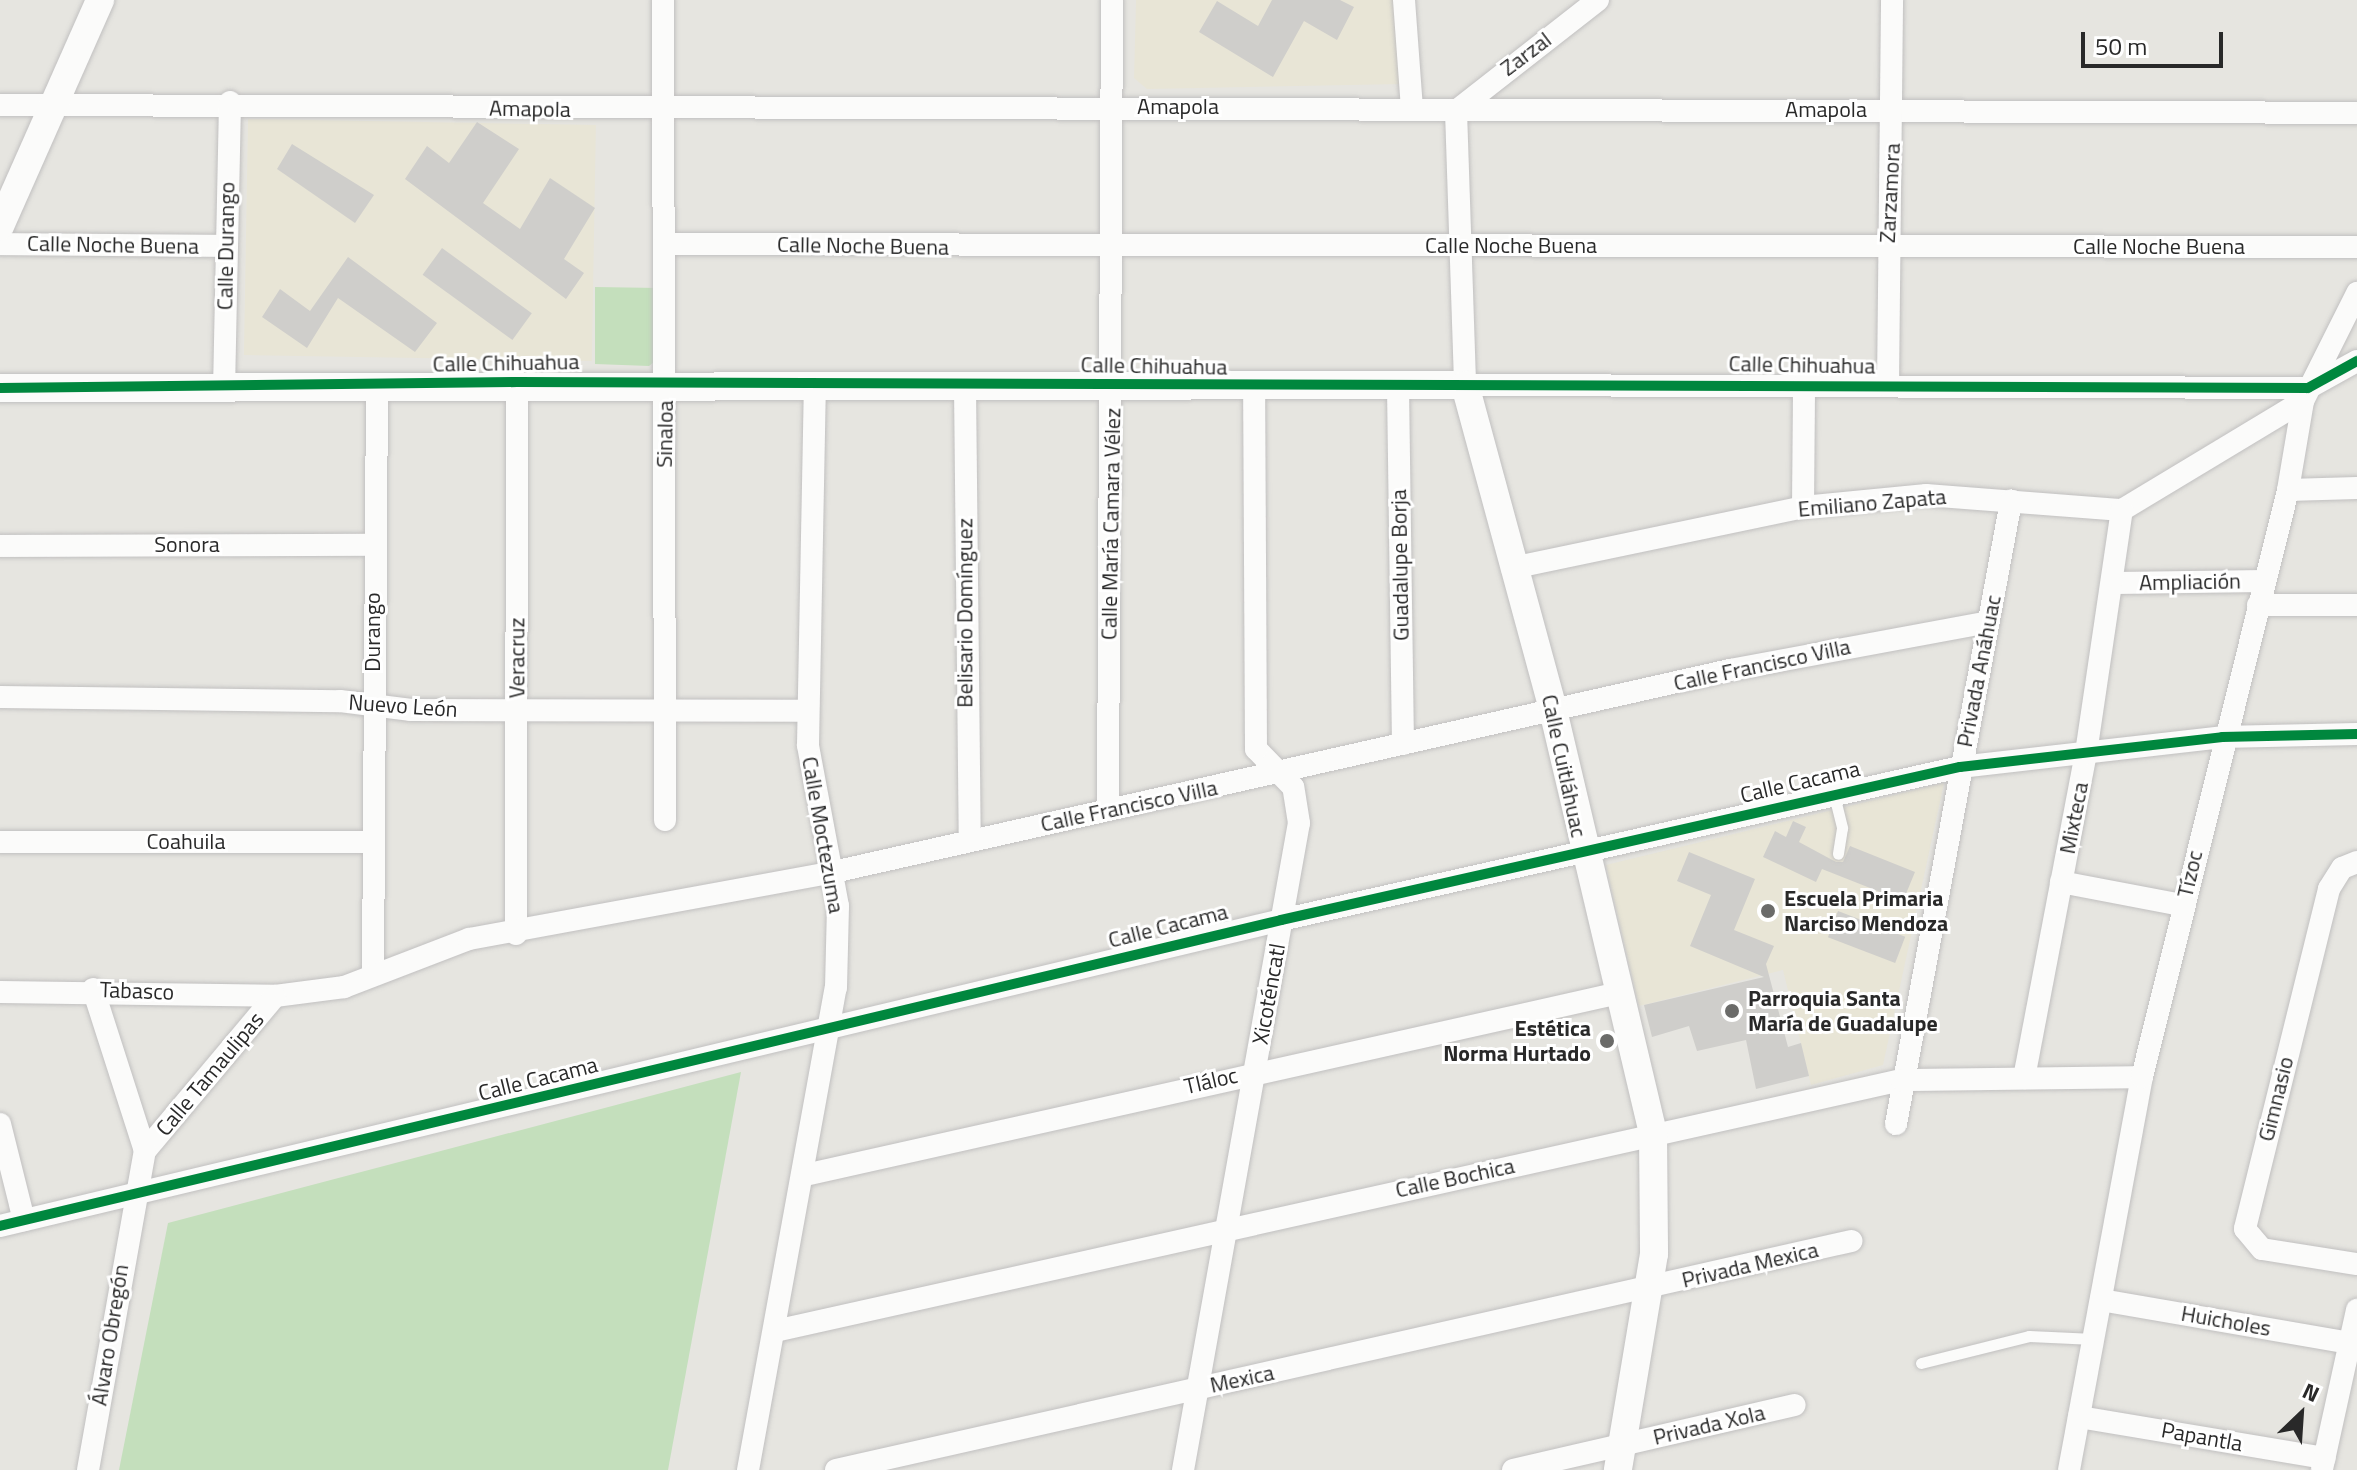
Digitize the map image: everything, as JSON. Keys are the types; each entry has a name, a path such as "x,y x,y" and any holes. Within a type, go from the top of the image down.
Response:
{"street":[{"path":"2,215 100,0"},
{"name":"Sinaloa","path":"663,0 665,383 662,708 665,820"},
{"name":"Calle María Camara Vélez","path":"1108,809 1117,106 1112,0"},
{"path":"1404,0 1412,109"},
{"name":"Zarzal","path":"1456,111 1598,0"},
{"name":"Zarzamora","path":"1888,386 1887,246 1894,110 1892,0"},
{"name":"Amapola","path":"0,105 56,101 230,102 664,112 1117,106 1456,111 2357,113"},
{"name":"Calle Durango","path":"224,390 230,102"},
{"name":"Calle Cuitláhuac","path":"1456,111 1456,246 1465,385 1512,568 1553,710 1583,852 1653,1134 1649,1289 1620,1458"},
{"name":"Calle Noche Buena","path":"0,244 225,246"},
{"name":"Calle Noche Buena","path":"665,244 1114,248 2357,247"},
{"name":"Tízoc","path":"2069,1470 2142,1077 2222,737 2288,490 2306,395 2357,293"},
{"path":"2122,510 2357,361"},
{"name":"Calle Chihuahua","path":"0,388 224,390 517,382 1254,387 1804,384 2306,395"},
{"name":"Veracruz","path":"516,934 517,382"},
{"name":"Calle Moctezuma","path":"748,1470 833,1027 838,906 829,873 807,711 815,384"},
{"path":"1803,507 1804,384"},
{"name":"Durango","path":"373,974 377,386"},
{"name":"Belisario Domínguez","path":"965,386 970,840"},
{"name":"Xicoténcatl","path":"1183,1470 1299,823 1293,787 1256,749 1254,387"},
{"name":"Guadalupe Borja","path":"1398,387 1403,744"},
{"path":"2288,490 2357,488"},
{"name":"Emiliano Zapata","path":"1512,568 1803,507 1926,495 2122,510"},
{"name":"Privada Anáhuac","path":"1896,1124 2011,501"},
{"name":"Mixteca","path":"2024,1078 2086,753 2115,583 2122,510"},
{"name":"Sonora","path":"0,546 374,545"},
{"name":"Ampliación","path":"2115,583 2265,581"},
{"path":"2258,605 2357,605"},
{"name":"Calle Francisco Villa","path":"275,996 344,987 469,939 516,934 829,873 1108,809 1280,776 1553,710 1988,622"},
{"name":"Nuevo León","path":"0,697 340,701 373,708 517,711 662,708 807,711"},
{"name":"Calle Cacama","path":"0,1226 131,1200 1281,920 1960,767 2222,737 2357,734"},
{"name":"Coahuila","path":"0,842 372,842"},
{"name":"Gimnasio","path":"2357,862 2342,868 2329,889 2245,1229 2262,1249 2357,1264"},
{"path":"2061,882 2182,905"},
{"path":"93,989 145,1151"},
{"name":"Tabasco","path":"0,992 93,989 275,996"},
{"name":"Tláloc","path":"805,1175 1256,1070 1619,993"},
{"name":"Calle Tamaulipas","path":"145,1151 275,996"},
{"name":"Calle Bochica","path":"775,1331 1902,1080 2142,1077"},
{"path":"0,1124 24,1220"},
{"name":"Álvaro Obregón","path":"88,1470 131,1200 145,1151"},
{"name":"Privada Mexica","path":"1649,1289 1851,1241"},
{"name":"Mexica","path":"836,1470 1649,1289"},
{"name":"Huicholes","path":"2101,1300 2351,1343"},
{"path":"2323,1464 2357,1310"},
{"name":"Privada Xola","path":"1513,1470 1620,1458 1795,1405"},
{"name":"Papantla","path":"2079,1417 2323,1464"}],"lane":[{"path":"1834,795 1838,854"},
{"path":"1921,1363 2015,1338 2094,1339"}],"shaded area":[{"path":"1136,0 1396,0 1403,84 1147,89 1134,78"},
{"path":"248,119 596,125 592,361 244,355"},
{"name":"Escuela Primaria Narciso Mendoza","path":"1944,783 1883,1065 1811,1085 1783,970 1639,1006 1606,865"}],"green space":[{"path":"595,287 659,288 659,358 649,366 595,364"},
{"path":"741,1072 668,1470 119,1470 168,1223"}],"building":[{"path":"1272,0 1340,0 1354,7 1337,40 1304,21 1273,77 1199,32 1217,1 1258,26"},
{"path":"477,122 519,149 483,203 520,229 550,178 595,208 564,259 584,273 566,299 405,179 427,146 449,163"},
{"path":"292,144 374,195 355,223 277,169"},
{"path":"442,248 532,313 512,340 423,275"},
{"path":"348,257 437,323 415,352 338,298 307,348 262,317 280,289 310,311"},
{"path":"1793,821 1806,827 1799,842 1836,862 1843,862 1850,846 1915,872 1903,901 1822,869 1816,882 1763,857 1775,831 1786,837"},
{"path":"1689,852 1755,879 1734,930 1774,946 1766,964 1788,1047 1801,1043 1809,1076 1756,1089 1746,1040 1697,1051 1689,1026 1652,1037 1644,1005 1764,977 1690,946 1711,895 1677,881"},
{"path":"1838,911 1905,937 1895,963 1828,937"}],"cycle path":[{"path":"0,388 517,382 2308,388 2357,361"},
{"path":"0,1226 1281,920 1960,767 2222,737 2357,734"}],"place":[{"name":"Escuela Primaria Narciso Mendoza","path":"1768,911"},
{"name":"Parroquia Santa María de Guadalupe","path":"1732,1011"},
{"name":"Estética Norma Hurtado","path":"1607,1041"}]}
